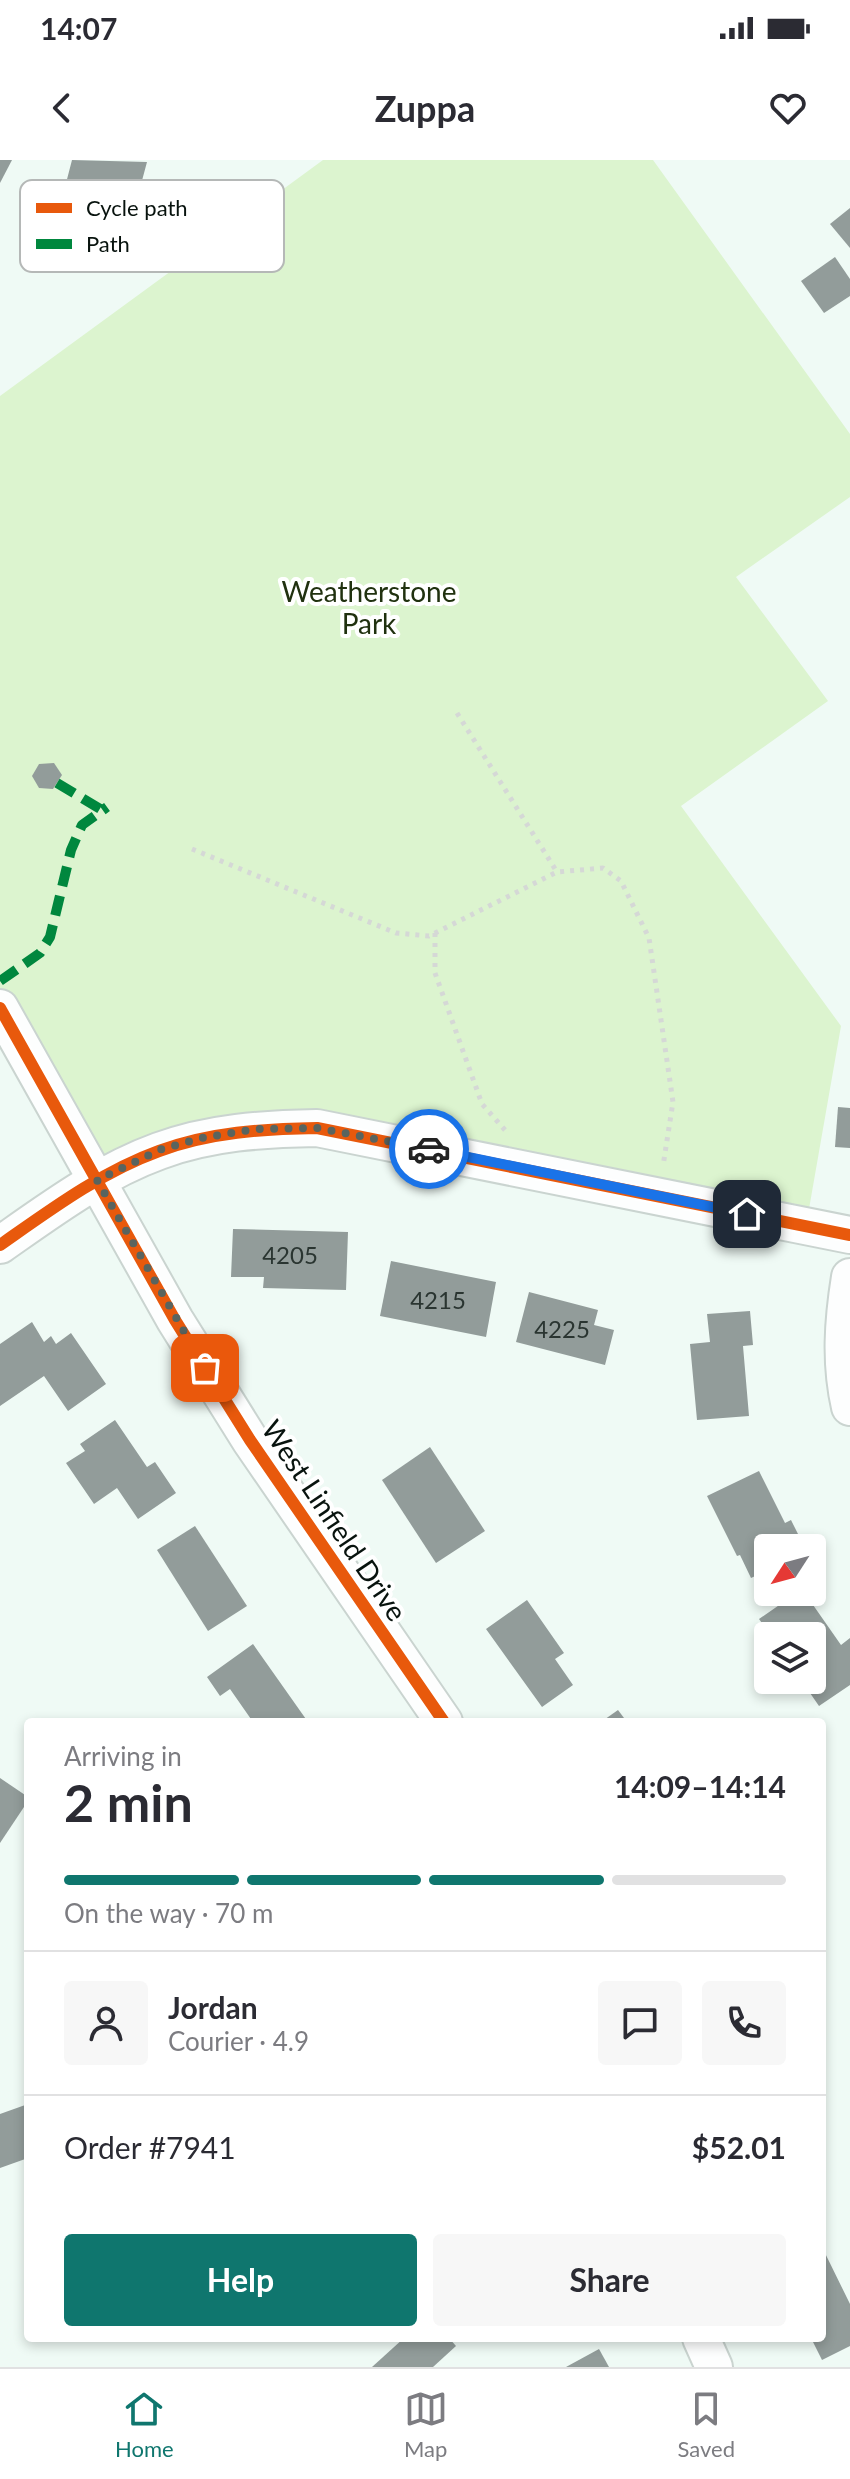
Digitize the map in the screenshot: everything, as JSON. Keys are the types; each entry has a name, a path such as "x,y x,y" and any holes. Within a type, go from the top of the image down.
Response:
{"street":[{"name":"West Linfield Drive","path":"0,1008 175,1320 250,1440 441,1718"},
{"path":"0,1245 97,1180 142,1157 202,1138 256,1129 317,1128 850,1235"},
{"path":"850,1277 844,1312 843,1353 850,1407"},
{"path":"703,2342 714,2367"}],"path":[{"path":"457,713 557,872"},
{"path":"192,849 396,933 429,936 557,872 603,868 621,881 649,938 673,1102 659,1196"},
{"path":"435,933 435,973 482,1104 541,1171"}],"green space":[{"name":"Weatherstone Park","path":"323,160 653,160 850,434 850,497 736,577 828,701 681,806 841,1026 806,1226 317,1128 97,1180 0,1008 0,396 170,272 284,272 284,188"}],"building":[{"path":"0,160 12,160 0,183"},
{"path":"72,160 147,162 142,180 67,180"},
{"path":"850,208 850,248 830,224"},
{"path":"835,257 850,279 850,296 824,313 801,281"},
{"path":"54,763 62,775 53,789 39,788 32,776 39,764"},
{"path":"838,1107 850,1108 850,1148 835,1147"},
{"path":"233,1229 348,1232 346,1290 263,1288 264,1277 231,1277"},
{"path":"391,1261 496,1282 486,1337 380,1316"},
{"path":"529,1292 598,1310 594,1325 614,1330 605,1365 516,1342"},
{"path":"750,1311 753,1345 743,1346 749,1416 697,1420 690,1344 710,1342 707,1314"},
{"path":"32,1322 44,1342 51,1336 56,1344 71,1333 106,1384 68,1411 44,1376 0,1406 0,1344"},
{"path":"115,1420 147,1467 155,1462 176,1493 138,1519 117,1488 94,1504 66,1463 85,1451 80,1444"},
{"path":"430,1447 485,1531 436,1563 382,1480"},
{"path":"759,1471 785,1523 791,1520 798,1534 754,1534 754,1577 751,1578 707,1496"},
{"path":"195,1526 247,1606 208,1631 157,1550"},
{"path":"527,1600 564,1653 555,1659 573,1685 542,1707 486,1629"},
{"path":"778,1606 814,1606 825,1622 761,1622 759,1619"},
{"path":"826,1624 841,1645 850,1638 850,1685 819,1706 811,1694 826,1694"},
{"path":"253,1644 305,1718 250,1718 230,1689 220,1696 207,1677"},
{"path":"618,1710 624,1718 607,1718"},
{"path":"0,1778 24,1794 24,1807 0,1843"},
{"path":"24,2105 24,2159 0,2168 0,2114"},
{"path":"826,2255 850,2304 850,2346 822,2360 813,2342 826,2342"},
{"path":"400,2342 452,2342 456,2346 433,2367 372,2367"},
{"path":"599,2349 609,2367 566,2367"}],"marked path":[{"path":"57,783 102,810"},
{"path":"0,981 40,953 50,937 71,850 82,825 107,807"}],"cycle path":[{"path":"0,1008 175,1320 250,1440 441,1718"},
{"path":"0,1245 96,1181 159,1151 237,1133 317,1128 850,1235"}],"way so far":[{"path":"205,1368 97,1180 162,1149 202,1138 256,1129 317,1128 429,1149"}],"route":[{"path":"429,1149 747,1214"}]}
